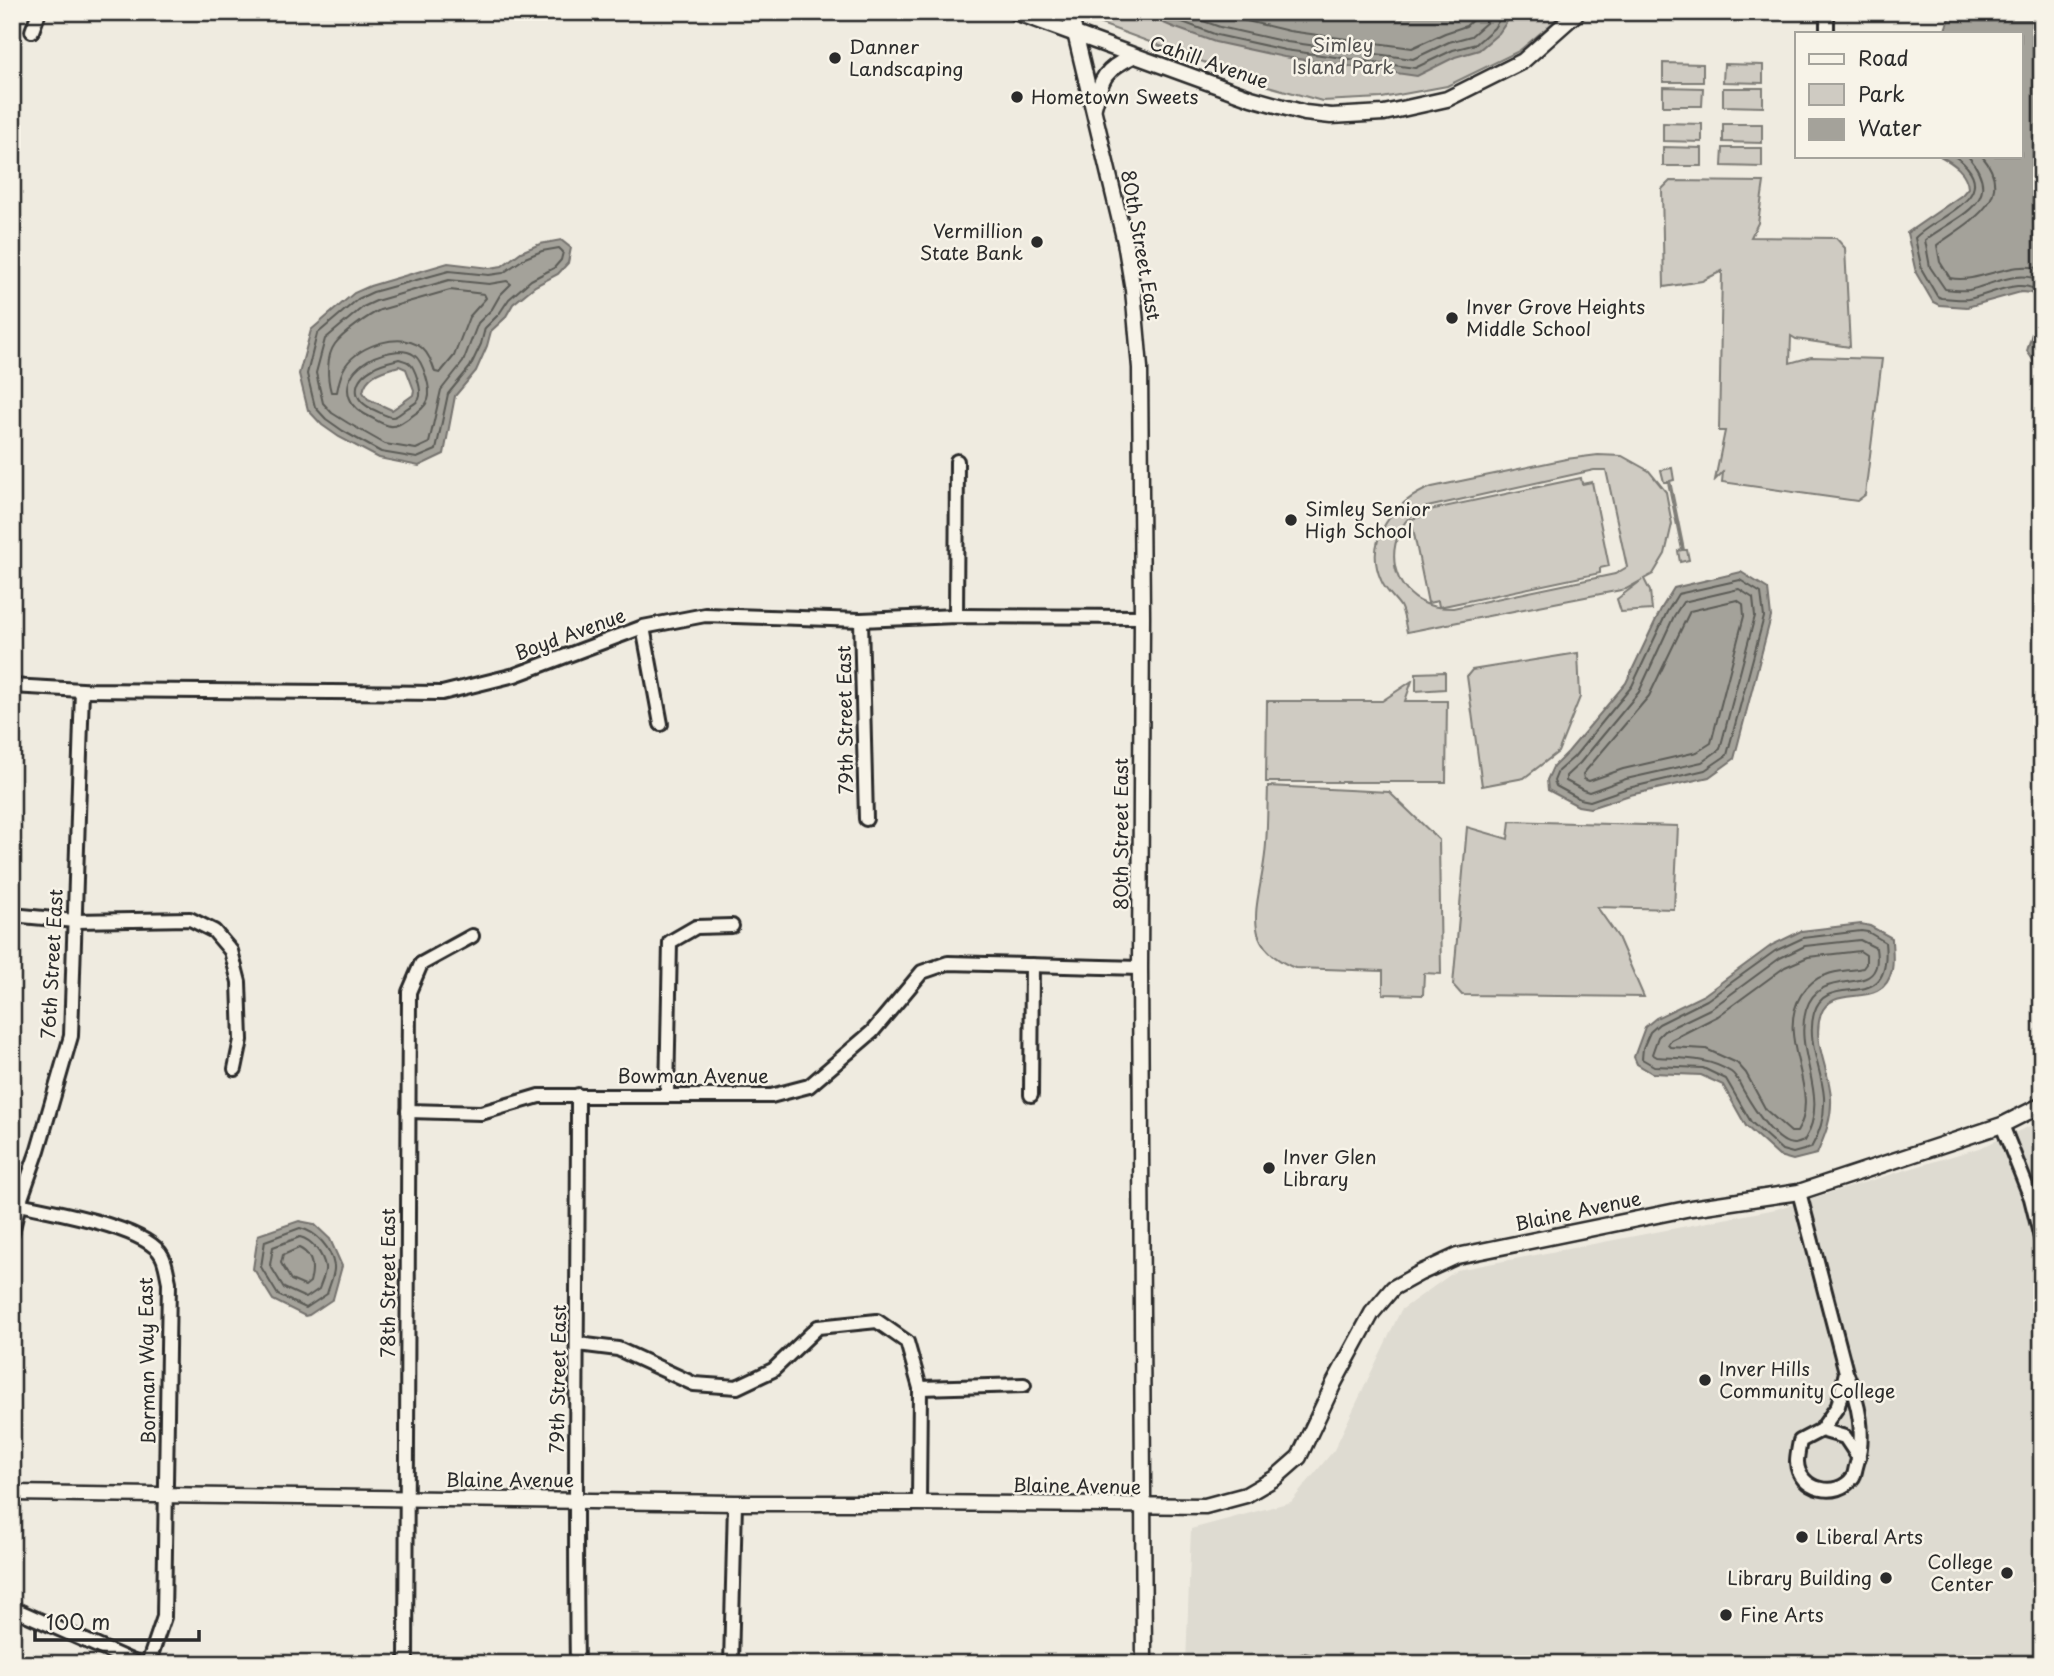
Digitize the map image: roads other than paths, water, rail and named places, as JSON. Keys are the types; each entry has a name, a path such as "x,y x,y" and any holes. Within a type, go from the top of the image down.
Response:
{"street":[{"path":"32,31 39,12"},
{"name":"Cahill Avenue","path":"1015,12 1251,98 1305,113 1331,116 1384,113 1447,99 1523,61 1578,12"},
{"name":"80th Street East","path":"1070,12 1125,242 1140,368 1144,1664"},
{"path":"1827,12 1827,32"},
{"path":"1094,109 1098,90 1108,71 1133,57"},
{"path":"956,615 957,461"},
{"name":"Boyd Avenue","path":"12,686 82,690 442,693 515,675 643,627 705,615 861,620 956,615 1142,617"},
{"name":"79th Street East","path":"861,620 866,819"},
{"path":"643,627 662,724"},
{"name":"76th Street East","path":"12,1233 71,1036 82,690"},
{"path":"12,915 75,921 190,919 214,931 231,951 239,982 241,1040 235,1069"},
{"path":"667,1097 670,942 696,928 732,926"},
{"name":"78th Street East","path":"406,1664 409,992 421,964 472,936"},
{"name":"Bowman Avenue","path":"408,1111 481,1112 539,1096 771,1096 809,1086 872,1032 922,972 948,963 1140,968"},
{"path":"1031,1095 1032,965"},
{"name":"79th Street East","path":"577,1664 575,1500 578,1095"},
{"name":"Blaine Avenue","path":"12,1493 735,1503 1205,1506 1246,1495 1275,1478 1298,1457 1372,1313 1393,1288 1420,1273 1457,1256 1692,1208 1799,1192 2002,1125 2042,1105"},
{"path":"2002,1125 2031,1198 2042,1242"},
{"path":"1799,1192 1846,1373 1857,1398 1861,1426 1859,1458 1853,1477 1836,1490 1819,1490 1805,1481 1797,1464 1800,1441 1821,1430 1838,1406 1846,1373"},
{"name":"Borman Way East","path":"19,1204 137,1235 161,1254 169,1282 164,1617 148,1664"},
{"path":"578,1344 618,1349 694,1384 737,1387 773,1370 818,1326 877,1321 907,1342 920,1388 919,1503"},
{"path":"920,1388 1024,1385"},
{"path":"1821,1430 1845,1437 1859,1458"},
{"path":"731,1664 735,1503"},
{"path":"12,1608 138,1664"}],"water":[{"path":"1138,12 1506,12 1510,17 1499,33 1479,50 1455,57 1417,76 1284,57 1215,42"},
{"path":"1951,12 2042,12 2042,373 2027,351 2039,309 2038,300 2031,293 2021,292 1967,307 1939,305 1933,302 1916,273 1907,233 1968,188 1962,173 1943,158 2022,158 2022,32 1944,32"},
{"path":"561,240 571,248 568,263 558,274 535,286 513,304 505,318 491,331 476,371 455,396 444,454 419,466 379,458 339,437 322,425 308,410 299,374 311,330 354,293 448,263 490,268 502,266 521,252 540,244","holes":["399,366 406,369 414,390 413,395 392,410 368,399 363,392 368,381 376,374"]},
{"path":"1741,572 1768,589 1771,617 1734,759 1709,777 1630,795 1590,808 1578,806 1548,790 1547,780 1553,767 1626,683 1661,609 1674,588"},
{"path":"1861,924 1892,938 1892,970 1887,983 1879,990 1835,1000 1827,1005 1821,1014 1818,1035 1830,1087 1831,1106 1817,1154 1793,1160 1779,1156 1746,1126 1723,1085 1701,1075 1652,1073 1637,1064 1634,1057 1645,1027 1656,1018 1704,995 1772,945 1801,931"},
{"path":"299,1221 314,1224 330,1239 342,1266 333,1299 305,1316 273,1300 253,1269 258,1235"},
{"path":"1304,1653 1338,1664 1294,1664 1299,1655"}],"place":[{"name":"Danner Landscaping","path":"835,58"},
{"name":"Hometown Sweets","path":"1017,97"},
{"name":"Vermillion State Bank","path":"1037,242"},
{"name":"Inver Grove Heights Middle School","path":"1452,318"},
{"name":"Simley Senior High School","path":"1291,520"},
{"name":"Inver Glen Library","path":"1269,1168"},
{"name":"Inver Hills Community College","path":"1705,1380"},
{"name":"Liberal Arts","path":"1802,1537"},
{"name":"College Center","path":"2007,1573"},
{"name":"Library Building","path":"1886,1578"},
{"name":"Fine Arts","path":"1726,1615"}],"park label":[{"name":"Simley Island Park","path":"1343,56"}]}
